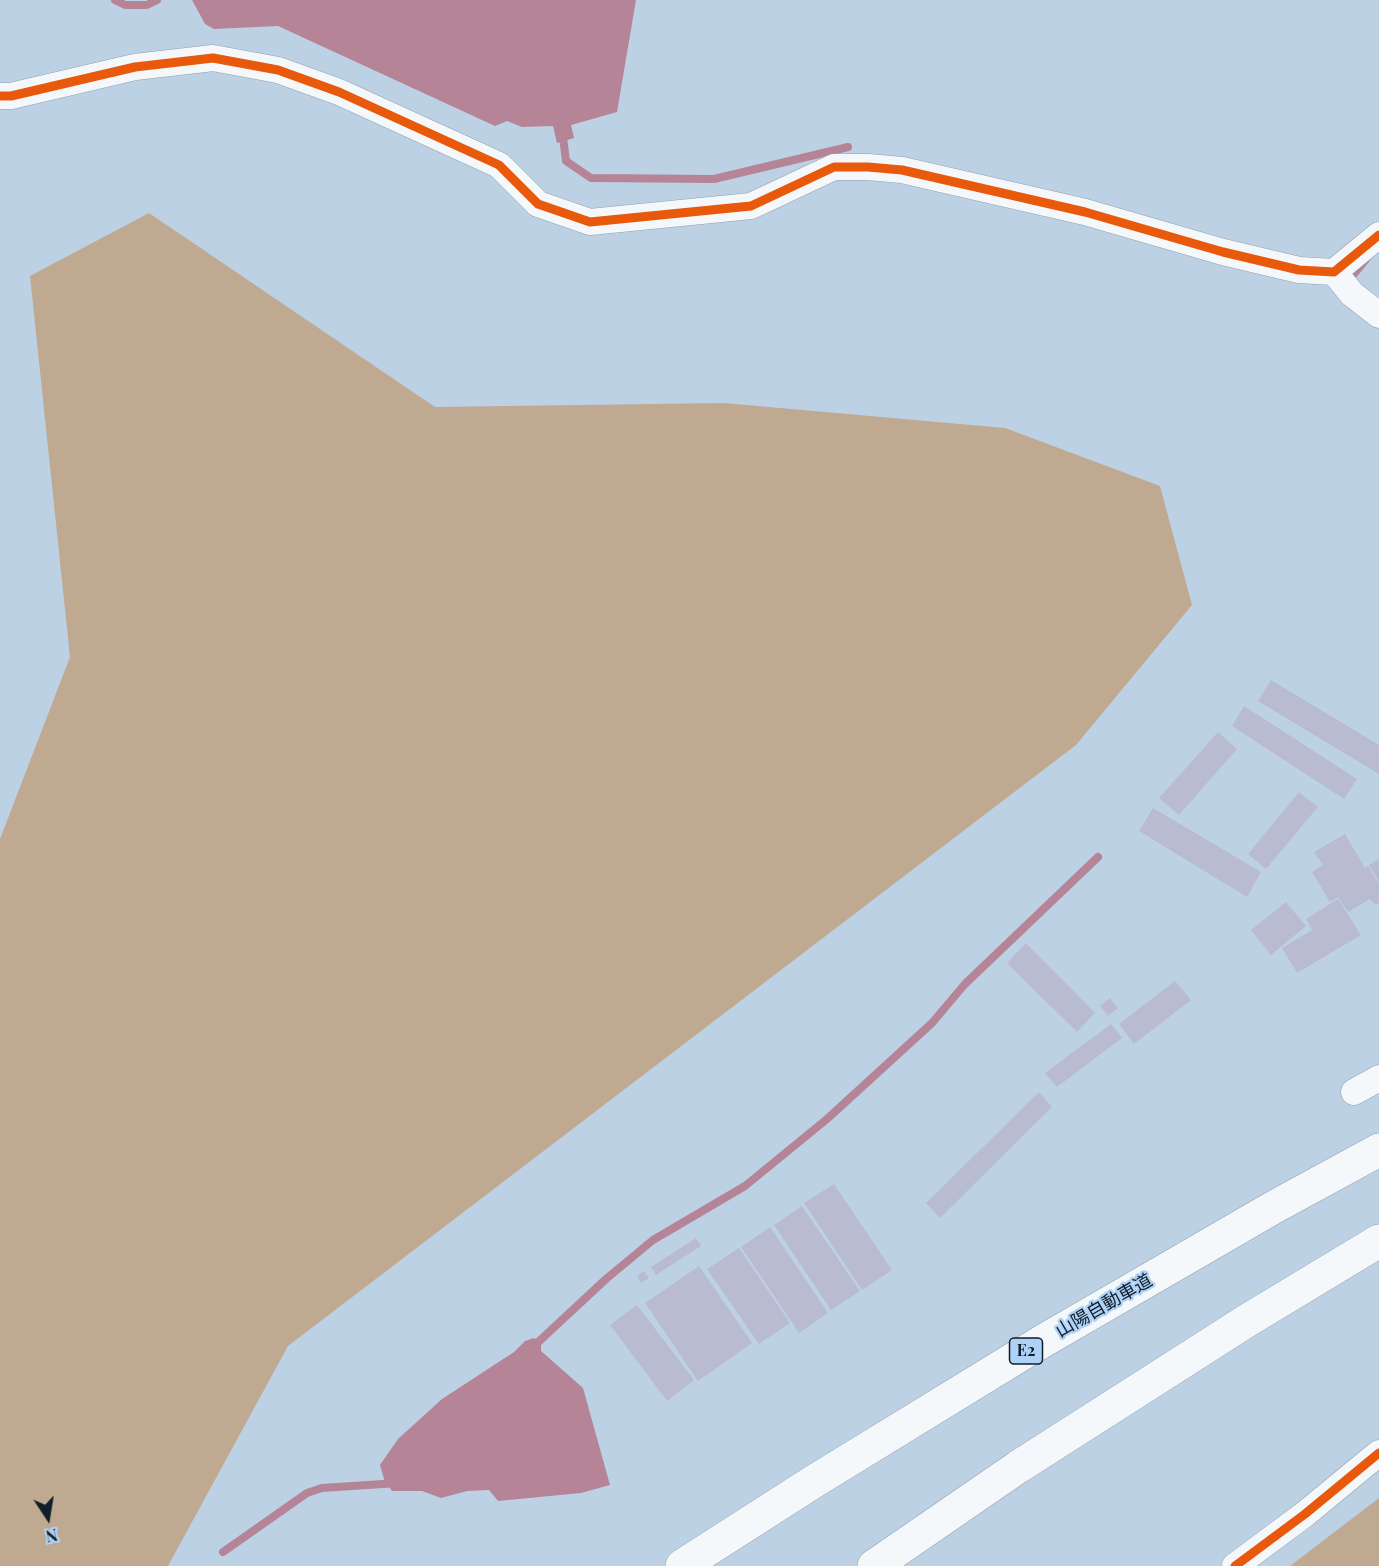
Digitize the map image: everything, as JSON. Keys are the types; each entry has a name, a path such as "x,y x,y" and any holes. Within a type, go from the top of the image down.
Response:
{"highway":[{"name":"山陽自動車道","path":"682,1566 813,1482 1043,1341 1276,1206 1379,1150"},
{"path":"874,1566 1018,1467 1248,1320 1379,1241"}],"street":[{"path":"0,96 11,96 135,67 213,58 278,70 339,92 499,165 538,204 590,222 751,206 834,167 868,166 902,170 1085,212 1223,252 1288,267 1334,272 1352,294 1379,315"},
{"path":"1334,272 1379,235"},
{"path":"1354,1092 1379,1078"},
{"path":"1235,1566 1305,1514 1379,1453"}],"shaded area":[{"path":"192,0 636,0 617,112 571,125 574,138 557,143 553,126 522,127 507,121 495,126 278,26 214,29 205,24"},
{"path":"149,213 435,407 724,403 1005,428 1160,486 1192,605 1076,745 288,1346 168,1566 0,1566 0,839 70,657 30,276"},
{"path":"534,1338 541,1342 541,1351 583,1388 610,1485 581,1493 498,1501 489,1490 467,1491 441,1498 422,1491 392,1491 384,1479 380,1465 398,1439 442,1399 514,1352 525,1341"},
{"path":"1379,1498 1379,1566 1290,1566"}],"building":[{"path":"1271,680 1379,745 1379,774 1258,701"},
{"path":"1244,706 1357,779 1344,799 1232,726"},
{"path":"1218,732 1237,749 1179,815 1159,798"},
{"path":"1299,792 1318,807 1266,869 1248,854"},
{"path":"1153,808 1261,872 1247,897 1139,831"},
{"path":"1345,834 1365,868 1368,866 1379,884 1379,903 1375,905 1370,899 1348,912 1338,897 1330,902 1312,872 1323,865 1314,852"},
{"path":"1379,859 1379,882 1369,865"},
{"path":"1338,899 1361,935 1297,973 1282,948 1312,930 1306,919"},
{"path":"1286,902 1306,926 1271,955 1251,930"},
{"path":"1026,943 1095,1013 1077,1032 1007,963"},
{"path":"1175,981 1191,1000 1134,1044 1119,1024"},
{"path":"1110,998 1118,1008 1108,1016 1100,1006"},
{"path":"1111,1024 1122,1038 1057,1087 1045,1073"},
{"path":"1039,1092 1052,1107 940,1218 926,1203"},
{"path":"834,1184 892,1270 862,1290 804,1203"},
{"path":"802,1206 860,1291 831,1310 774,1225"},
{"path":"770,1227 828,1313 799,1333 741,1247"},
{"path":"696,1238 701,1246 656,1275 651,1267"},
{"path":"739,1248 790,1323 759,1344 707,1269"},
{"path":"699,1266 752,1343 698,1381 645,1303"},
{"path":"644,1271 649,1278 641,1283 637,1276"},
{"path":"637,1305 694,1380 667,1401 610,1325"}],"waterway":[{"path":"115,0 125,5 147,5 157,0"},
{"path":"562,129 566,161 591,178 714,179 848,147"},
{"path":"1354,274 1367,258"},
{"path":"534,1346 606,1279 653,1240 745,1186 827,1119 932,1023 965,984 1098,857"},
{"path":"223,1552 307,1493 322,1488 398,1483"}],"cycle path":[{"path":"0,96 11,96 135,67 213,58 278,70 339,92 499,165 538,204 590,222 751,206 834,167 868,167 902,170 1085,212 1223,252 1299,270 1334,272 1379,235"},
{"path":"1235,1566 1305,1514 1379,1453"}]}
